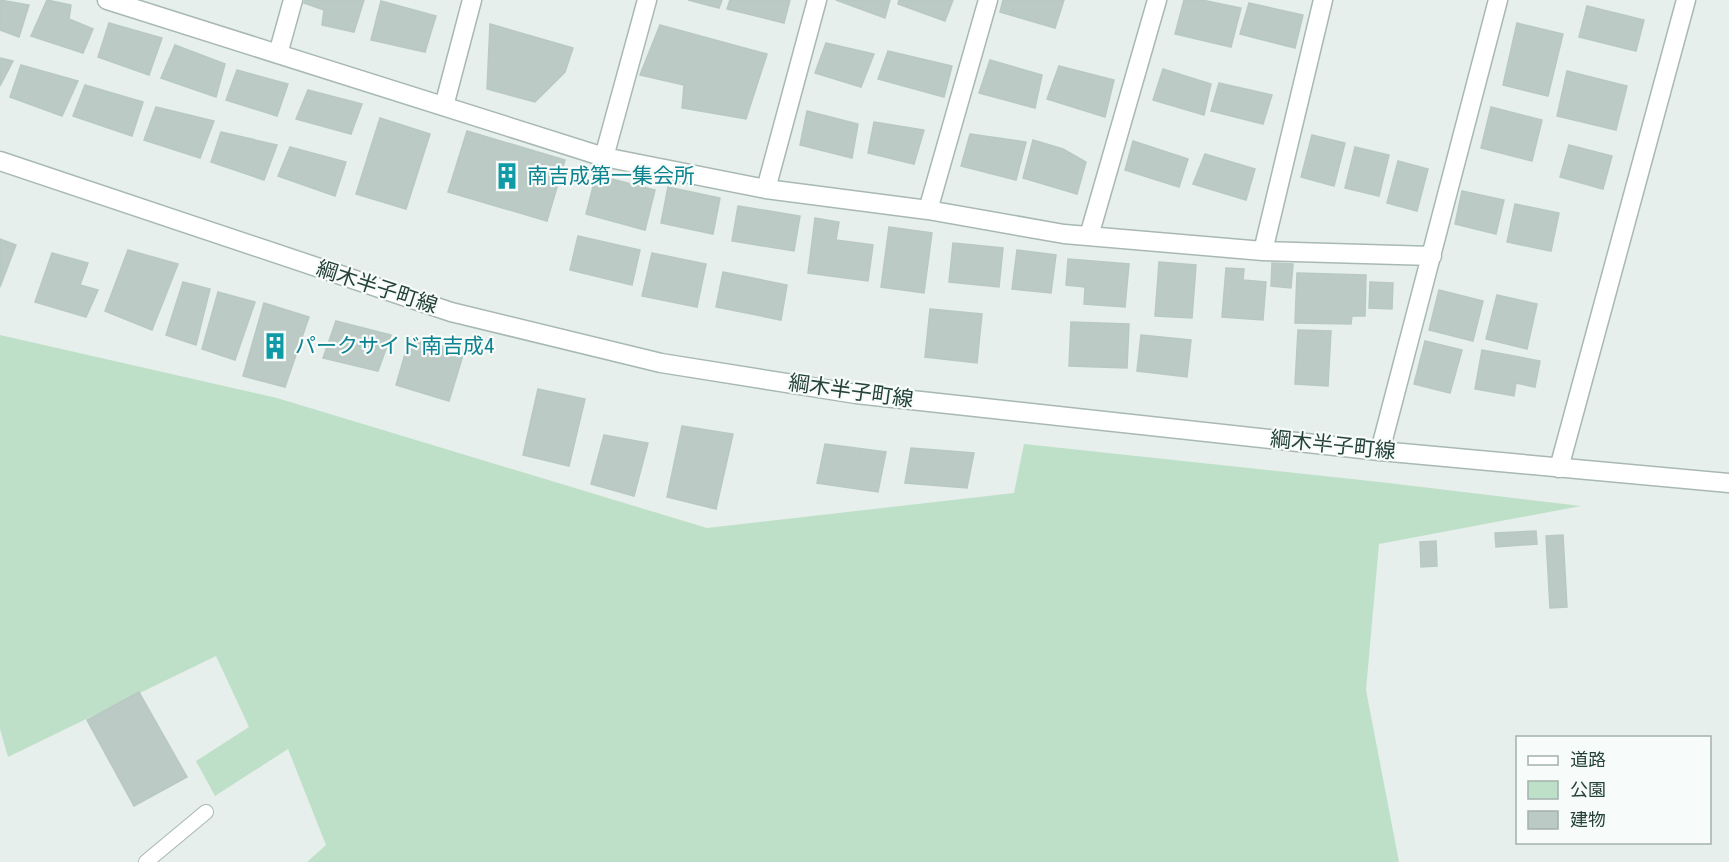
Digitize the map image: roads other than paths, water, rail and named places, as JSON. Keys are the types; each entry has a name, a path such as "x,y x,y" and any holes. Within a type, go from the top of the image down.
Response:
{"street":[{"path":"278,54 293,0"},
{"path":"444,106 472,0"},
{"path":"604,156 646,0"},
{"path":"766,189 817,0"},
{"path":"928,210 988,0"},
{"path":"1089,236 1157,0"},
{"path":"1263,250 1323,0"},
{"path":"1380,451 1498,0"},
{"path":"1559,468 1686,0"},
{"path":"118,2 604,156 766,189 928,210 1064,234 1263,250 1432,256"},
{"name":"綱木半子町線","path":"0,161 451,312 661,363 856,394 1380,451 1728,482"}],"lane":[{"path":"146,862 206,812"}],"place":[{"name":"南吉成第一集会所","path":"507,176"},
{"name":"パークサイド南吉成4","path":"275,346"}]}
